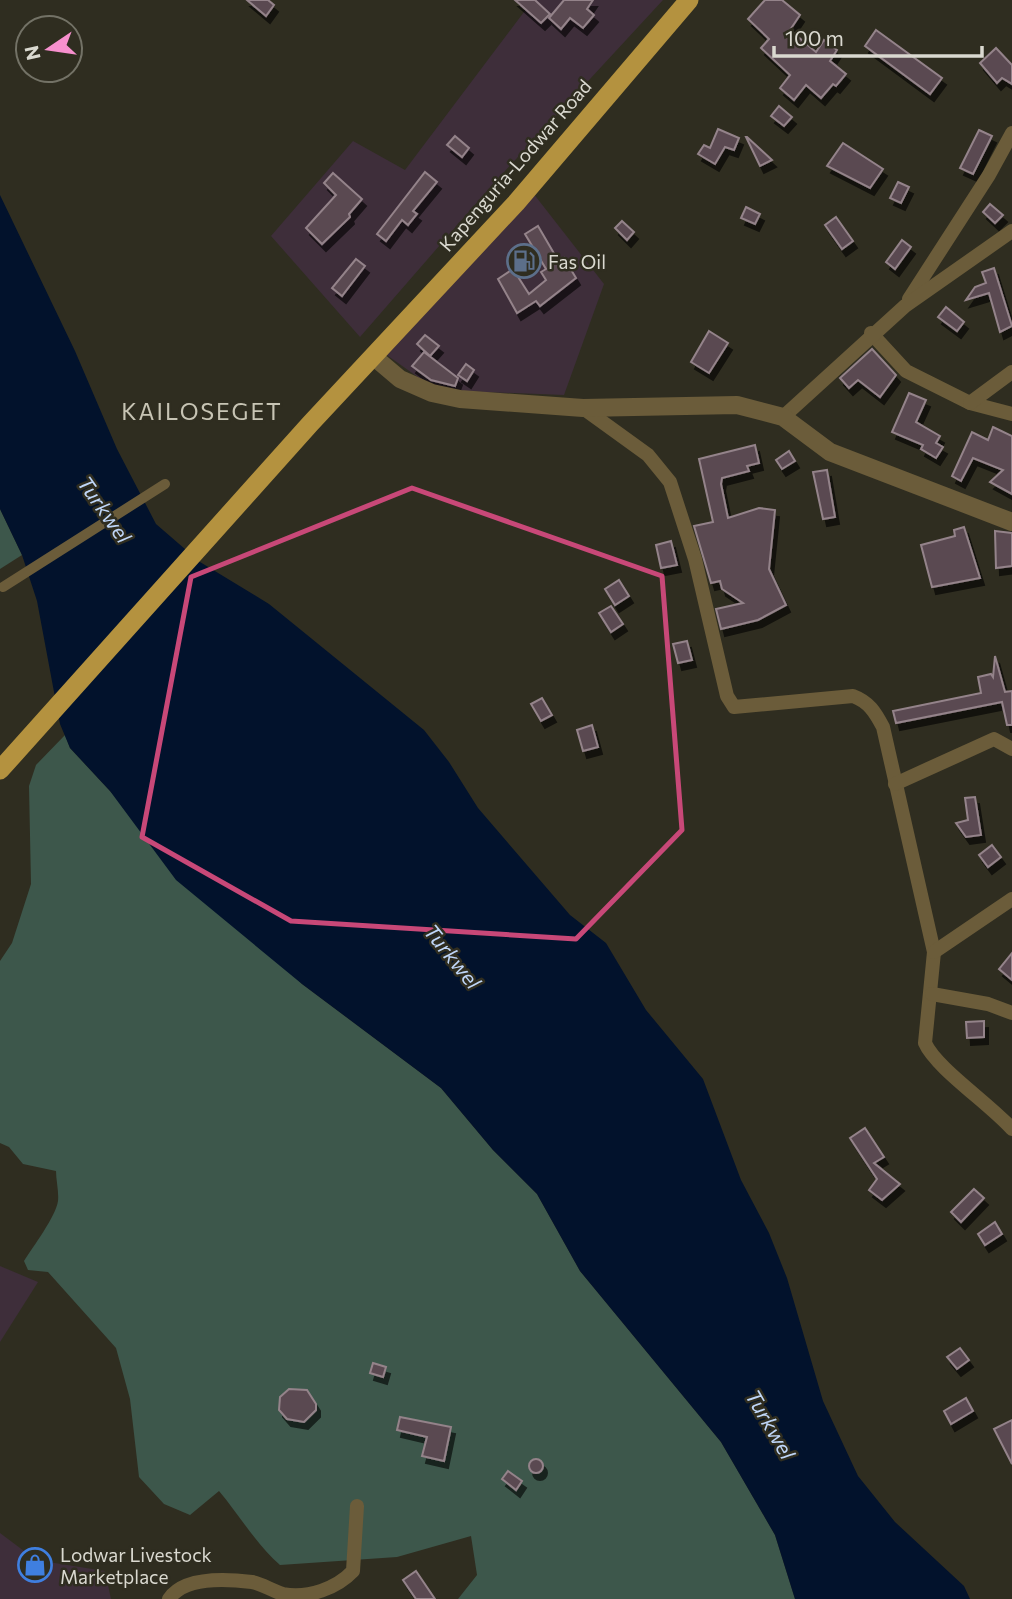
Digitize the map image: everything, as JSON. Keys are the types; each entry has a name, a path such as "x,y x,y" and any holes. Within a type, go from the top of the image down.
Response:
{"highway":[{"name":"Kapenguria-Lodwar Road","path":"0,769 516,203 689,0"}],"street":[{"path":"905,306 989,175 1012,132"},
{"path":"783,417 872,333 905,306 1012,231"},
{"path":"872,333 906,371 970,403 988,410 1012,414"},
{"path":"374,357 400,379 432,393 500,404 583,408 737,405 783,417 830,452 1011,518"},
{"path":"970,403 1012,372"},
{"path":"988,410 1012,402"},
{"path":"583,408 648,455 670,482 695,559 727,696 734,707 853,696 864,700 883,727 933,952 932,994 925,1043 931,1056 991,1106 1012,1129"},
{"path":"3,587 165,484"},
{"path":"895,785 994,739 1012,750"},
{"path":"933,952 1012,899"},
{"path":"932,994 988,1004 1012,1013"},
{"path":"169,1599 183,1588 205,1582 254,1583 283,1594 296,1595 337,1585 353,1570 357,1506"}],"highlighted area":[{"path":"412,488 662,576 682,830 576,939 291,921 142,837 191,577"}],"shaded area":[{"path":"533,0 663,0 493,184 360,337 271,236 353,141 405,170"},
{"path":"533,193 604,284 564,395 436,390 384,353"},
{"path":"0,1266 38,1282 0,1342"},
{"name":"Lodwar Livestock Marketplace","path":"0,1533 36,1560 105,1571 111,1599 0,1599"}],"green space":[{"path":"0,509 22,555 0,569"},
{"path":"65,735 70,748 110,791 302,984 441,1088 493,1150 537,1194 580,1271 721,1442 775,1535 795,1599 458,1599 477,1575 471,1536 397,1557 280,1565 219,1491 190,1515 164,1504 139,1477 130,1399 116,1348 48,1272 28,1270 24,1261 56,1207 56,1171 23,1164 9,1147 0,1143 0,961 12,943 31,884 29,786 36,765"}],"water":[{"name":"Turkwel","path":"0,195 75,351 117,449 156,524 200,562 269,604 424,730 449,762 478,808 570,915 606,943 646,1010 703,1079 741,1180 769,1233 787,1278 823,1401 858,1476 895,1522 964,1586 970,1599 795,1599 775,1535 721,1442 580,1271 537,1194 493,1150 441,1088 302,984 176,880 110,791 70,748 60,724 37,601 22,555 0,509"}],"building":[{"path":"247,0 268,0 274,5 266,16"},
{"path":"515,0 535,0 550,14 541,23"},
{"path":"564,0 593,0 587,9 594,15 583,28 570,18 561,29 549,18"},
{"path":"765,0 782,0 800,15 790,30 816,52 824,40 837,50 830,61 846,74 821,98 806,85 794,100 780,88 790,75 761,48 769,39 748,19"},
{"path":"876,30 942,78 930,94 865,46"},
{"path":"996,48 1012,65 1012,84 1002,78 997,83 980,63"},
{"path":"779,106 792,117 784,126 771,116"},
{"path":"718,129 739,138 734,150 725,147 715,164 698,154 704,145 710,148"},
{"path":"979,130 992,136 973,174 960,168"},
{"path":"455,136 469,148 462,157 447,145"},
{"path":"747,137 772,160 760,166"},
{"path":"843,143 883,169 870,188 827,166"},
{"path":"425,172 437,182 413,211 417,214 408,225 402,220 386,241 377,234"},
{"path":"333,173 362,199 349,214 350,217 322,244 306,228 336,195 324,183"},
{"path":"898,182 909,187 901,203 890,198"},
{"path":"990,204 1003,215 995,223 983,212"},
{"path":"746,207 760,214 755,224 741,218"},
{"path":"836,217 853,241 842,249 825,225"},
{"path":"622,221 634,232 627,240 615,228"},
{"path":"538,226 559,262 564,258 576,278 540,306 536,301 517,313 498,279 513,269 529,294 546,280 541,272 546,269 525,234"},
{"path":"902,240 911,247 895,269 886,262"},
{"path":"356,259 365,266 342,296 332,288"},
{"path":"994,268 1012,326 1000,332 989,293 966,300 975,287 986,283 982,272"},
{"path":"946,307 964,322 957,331 938,317"},
{"path":"709,331 728,343 709,373 691,362"},
{"path":"425,335 439,346 430,356 417,344"},
{"path":"872,349 896,375 880,397 858,380 849,388 840,378"},
{"path":"424,352 458,378 455,386 431,380 412,366"},
{"path":"466,364 474,370 467,381 458,375"},
{"path":"909,393 926,400 916,422 940,436 936,443 943,447 936,458 921,449 923,445 892,432"},
{"path":"993,427 1012,436 1012,494 990,482 1003,470 973,458 961,481 952,476 972,432 988,440"},
{"path":"755,445 759,463 747,466 749,471 722,478 721,484 728,518 759,508 775,510 769,569 786,605 758,620 721,629 716,609 743,603 722,589 720,581 711,583 694,526 713,522 699,459"},
{"path":"789,451 795,461 782,469 776,460"},
{"path":"827,470 835,517 823,519 813,472"},
{"path":"964,527 980,578 932,587 921,545 955,536 954,530"},
{"path":"995,531 1012,533 1012,566 996,568"},
{"path":"671,541 677,565 661,568 656,545"},
{"path":"619,580 629,596 615,605 605,589"},
{"path":"611,606 623,624 611,632 599,613"},
{"path":"687,641 692,660 678,663 673,644"},
{"path":"995,656 1005,692 1012,691 1012,725 1007,725 1002,702 896,723 893,711 981,693 978,677 991,674 993,677"},
{"path":"542,698 552,715 541,721 531,704"},
{"path":"592,725 598,747 583,751 577,730"},
{"path":"975,797 981,835 966,837 956,823 968,820 965,798"},
{"path":"992,845 1001,857 988,867 979,855"},
{"path":"1012,953 1012,980 999,969"},
{"path":"984,1021 984,1037 967,1038 966,1022"},
{"path":"865,1128 884,1157 874,1163 900,1184 882,1200 869,1190 877,1179 850,1138"},
{"path":"974,1189 984,1198 961,1222 951,1212"},
{"path":"995,1222 1002,1234 985,1245 978,1234"},
{"path":"960,1348 969,1360 957,1369 947,1357"},
{"path":"373,1363 386,1367 383,1377 370,1373"},
{"path":"289,1389 307,1390 316,1404 316,1410 304,1422 287,1419 279,1410 280,1397"},
{"path":"966,1398 973,1411 951,1424 944,1411"},
{"path":"400,1417 451,1427 444,1461 422,1456 427,1437 397,1430"},
{"path":"1012,1420 1012,1464 994,1429"},
{"path":"533,1459 539,1459 543,1466 539,1473 533,1473 529,1469 529,1463"},
{"path":"508,1471 522,1481 516,1490 502,1479"},
{"path":"416,1571 435,1599 416,1599 403,1580"}],"place":[{"name":"Fas Oil","path":"524,261"},
{"name":"Lodwar Livestock Marketplace","path":"35,1565"}],"district":[{"name":"KAILOSEGET","path":"202,411"}]}
